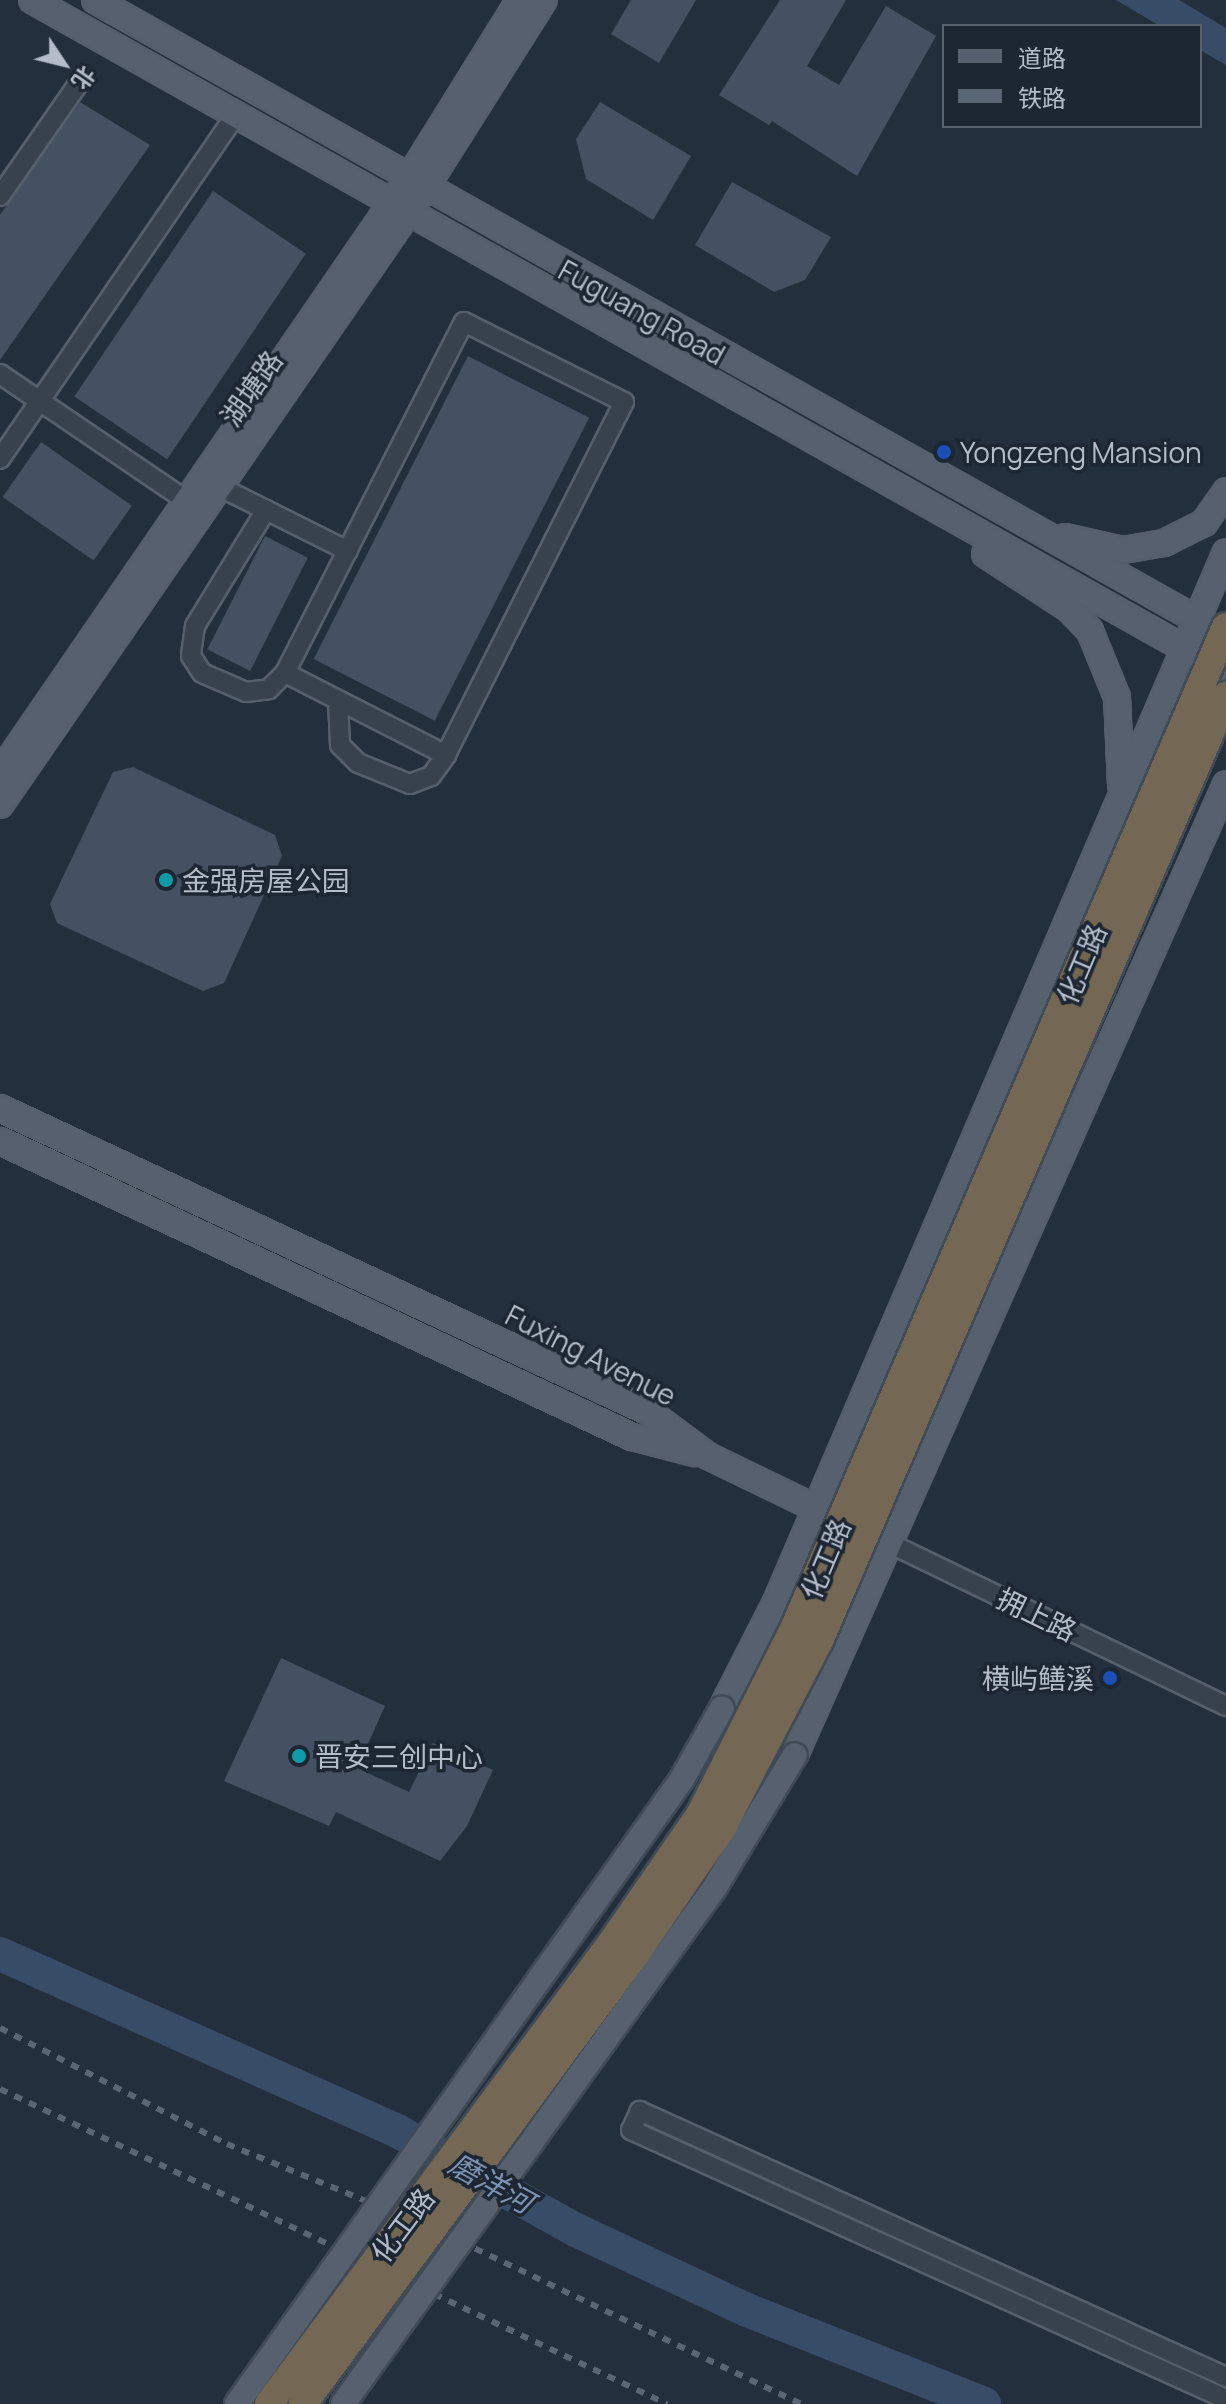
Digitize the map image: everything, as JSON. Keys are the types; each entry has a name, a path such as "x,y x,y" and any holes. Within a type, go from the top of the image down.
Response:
{"highway":[{"name":"化工路","path":"269,2404 613,1941 700,1815 794,1629 1226,627"},
{"name":"化工路","path":"303,2404 636,1953 721,1829 819,1641 1226,696"}],"main road":[{"name":"Fuguang Road","path":"32,0 910,497 1226,672"},
{"name":"Fuguang Road","path":"95,0 1226,636"},
{"name":"湖塘路","path":"417,183 520,0"},
{"name":"湖塘路","path":"0,773 187,501 399,209 544,0"},
{"name":"湖塘路","path":"0,805 220,487 399,209"},
{"path":"1031,528 1106,548 1140,549 1195,530 1226,491"},
{"path":"910,497 1018,579 1069,609 1090,631 1117,697 1121,795"},
{"path":"237,2404 682,1779 722,1708 815,1508 1226,552"},
{"path":"343,2404 715,1887 795,1755 1226,784"},
{"path":"1184,876 1226,810"},
{"name":"Fuxing Avenue","path":"0,1108 646,1410 708,1456"},
{"name":"Fuxing Avenue","path":"0,1141 632,1437 708,1456"},
{"path":"708,1456 891,1544"}],"street":[{"path":"0,196 78,84"},
{"path":"0,459 235,116"},
{"path":"266,510 195,626 191,656 202,673 246,692 269,689 285,673 464,322 624,402 446,755 431,776 410,784 358,763 340,745 338,701"},
{"path":"0,374 187,501"},
{"path":"220,487 348,551"},
{"path":"285,673 446,755"},
{"name":"拥上路","path":"891,1544 1226,1706"},
{"path":"1226,2377 640,2111 631,2130 1226,2399"}],"water":[{"path":"1116,0 1179,0 1226,28 1226,65 1202,51 1202,24 1157,24"}],"building":[{"path":"631,0 696,0 659,63 611,34"},
{"path":"780,0 846,0 807,66 839,85 886,6 936,36 857,176 772,121 769,125 719,95"},
{"path":"80,102 150,145 0,360 0,215"},
{"path":"600,102 691,156 653,220 586,179 576,139"},
{"path":"732,182 831,237 805,280 774,292 695,245"},
{"path":"213,191 306,254 167,459 74,397"},
{"path":"468,356 589,418 435,721 314,659"},
{"path":"41,442 132,506 93,561 3,497"},
{"path":"265,536 308,558 250,671 207,649"},
{"name":"金强房屋公园","path":"133,767 275,835 282,856 224,983 203,991 57,923 50,904 113,772"},
{"name":"晋安三创中心","path":"281,1658 385,1706 357,1768 409,1792 433,1743 493,1770 467,1826 440,1861 336,1812 329,1826 224,1781"}],"waterway":[{"name":"磨洋河","path":"0,1954 399,2132 576,2230 747,2310 984,2404"}],"railway":[{"path":"0,2028 227,2144 432,2228 801,2404"},
{"path":"0,2089 667,2404"}],"place":[{"name":"Yongzeng Mansion","path":"944,452"},
{"name":"金强房屋公园","path":"166,880"},
{"name":"横屿鳝溪","path":"1110,1678"},
{"name":"晋安三创中心","path":"299,1756"}]}
